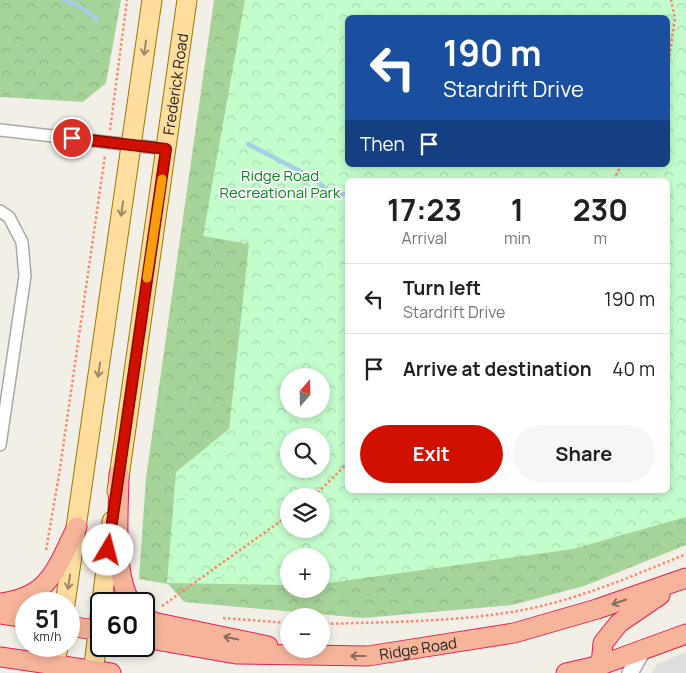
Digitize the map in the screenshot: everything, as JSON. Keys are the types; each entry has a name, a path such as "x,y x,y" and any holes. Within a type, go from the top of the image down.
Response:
{"highway":[{"path":"119,474 120,569 125,592"},
{"path":"0,603 24,598 40,590 53,575 77,526"},
{"path":"601,669 602,642 618,623 684,579"},
{"name":"Ridge Road","path":"330,655 368,656 514,633 597,609 684,579"},
{"path":"0,614 15,616"},
{"path":"155,622 280,648"},
{"path":"566,673 601,669 643,650 686,634"},
{"name":"Ridge Road","path":"155,640 236,654 280,655"},
{"path":"0,657 56,661 99,672"}],"main road":[{"path":"67,592 152,0"},
{"name":"Frederick Road","path":"102,592 187,0"},
{"name":"Frederick Road","path":"99,657 99,672"}],"street":[{"path":"0,130 166,149"},
{"path":"0,211 8,217 22,242 25,276 0,445"},
{"path":"630,673 643,650"}],"path":[{"path":"111,120 127,0"},
{"path":"670,52 675,18 671,0"},
{"path":"45,556 59,475 103,167"},
{"path":"322,488 345,466"},
{"path":"155,609 161,607 280,521"},
{"path":"330,624 464,618 524,610 580,595 686,554"},
{"path":"161,607 166,609"},
{"path":"218,618 280,622"}],"shaded area":[{"path":"686,652 686,673 652,673 657,664"}],"green space":[{"path":"0,0 121,0 106,83 83,102 0,97"},
{"name":"Ridge Road Recreational Park","path":"214,0 331,0 345,15 345,167 670,167 670,151 686,41 686,545 584,586 512,605 363,618 330,615 330,608 280,608 280,611 184,602 168,584 139,579 146,478"},
{"name":"Ridge Road Recreational Park","path":"245,0 686,0 686,517 573,549 330,583 330,548 280,548 280,585 167,583 176,472 229,429 249,244 203,236"}],"waterway":[{"path":"64,0 79,6 97,19"},
{"path":"248,144 315,179 334,197 345,194"}],"slow traffic":[{"path":"147,278 162,179"}],"route":[{"path":"72,138 166,149 108,550"}]}
